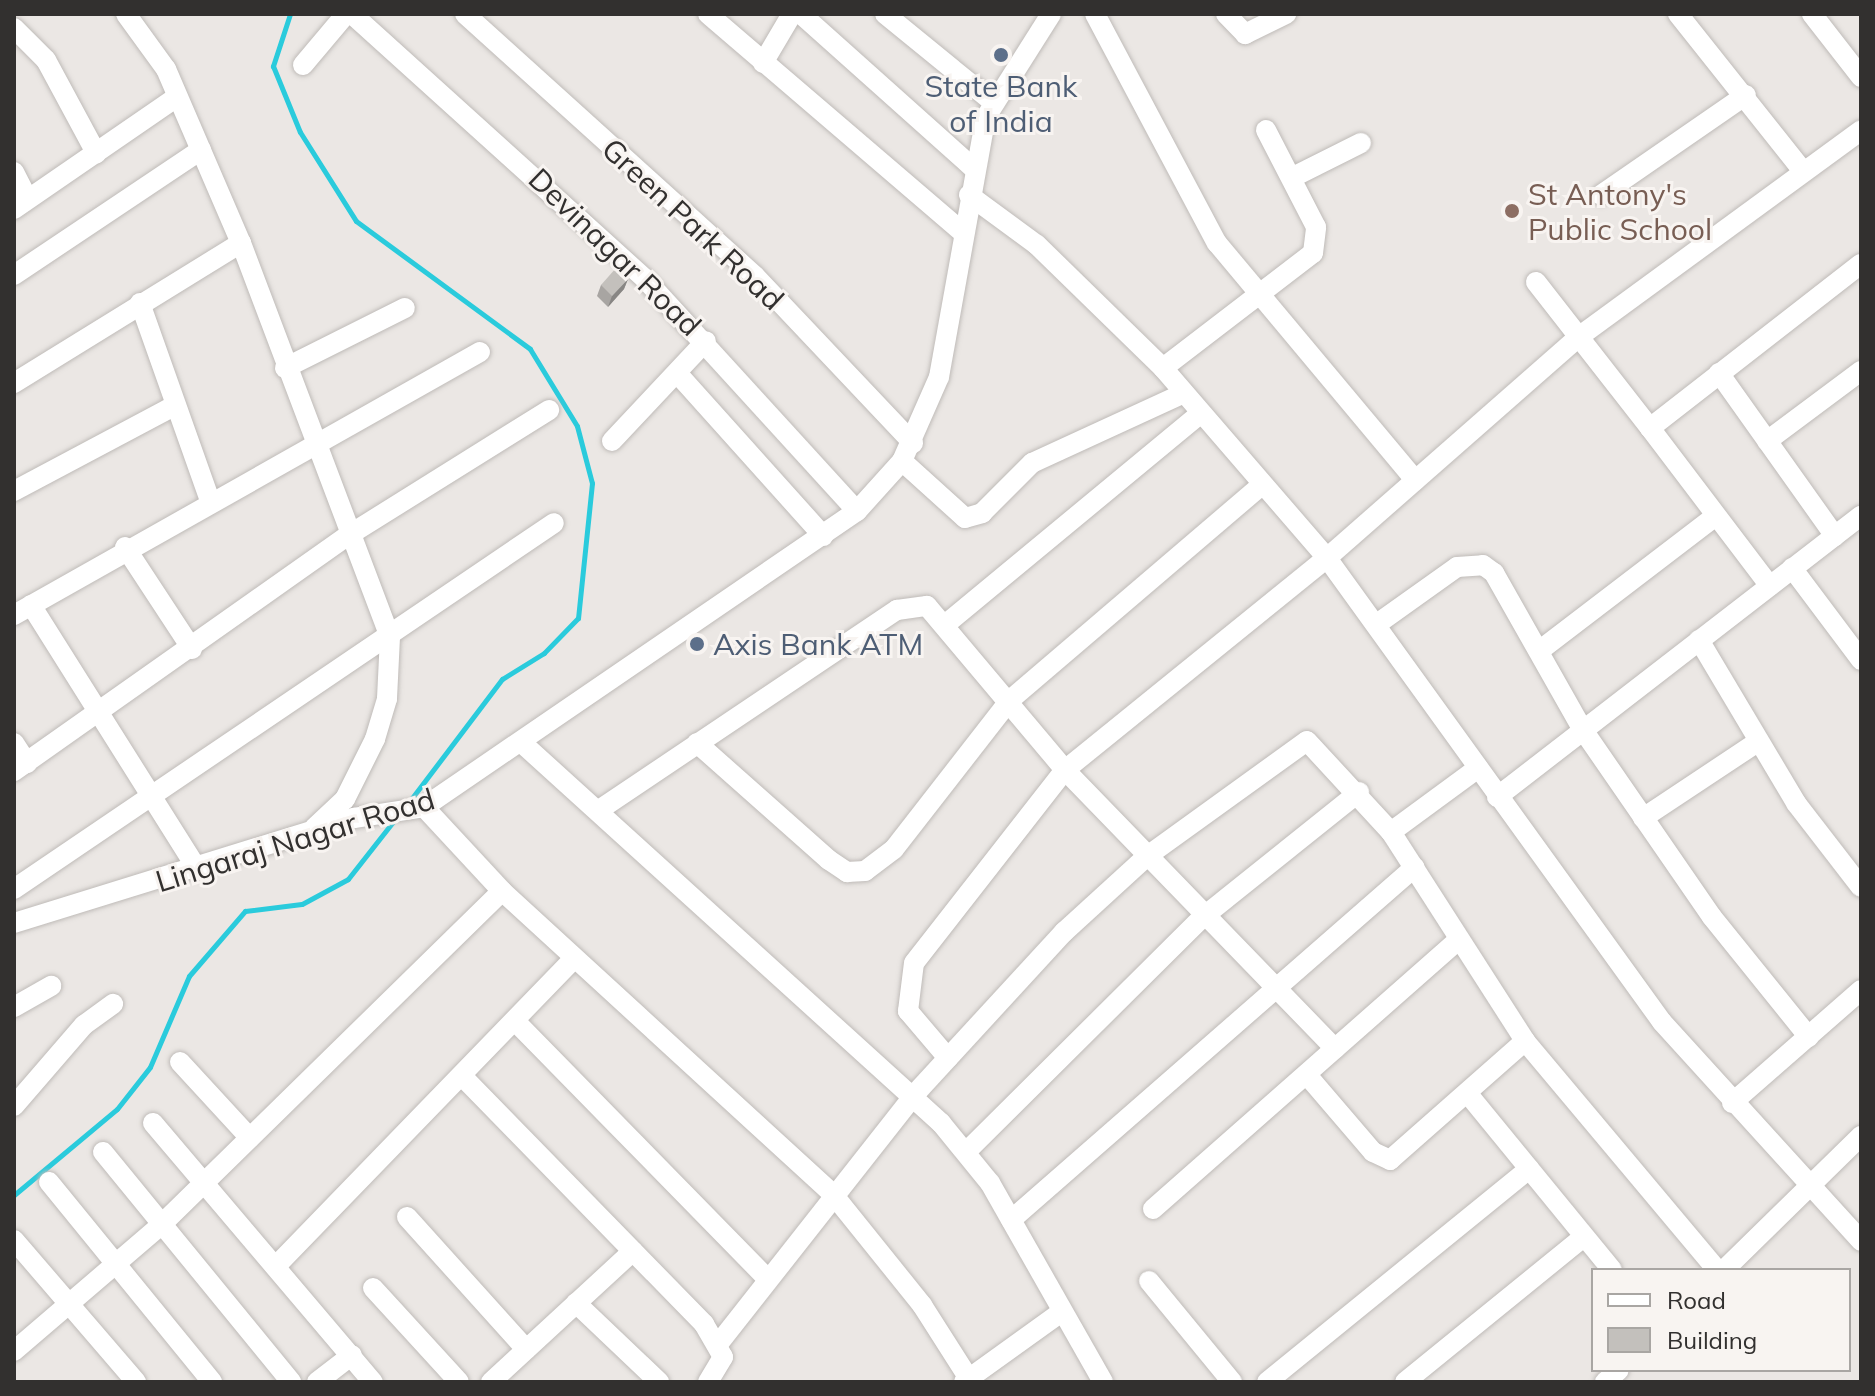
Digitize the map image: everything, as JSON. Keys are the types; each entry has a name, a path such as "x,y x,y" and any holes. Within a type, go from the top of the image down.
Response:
{"street":[{"path":"126,14 177,97 241,243 312,445 390,637 387,699 375,739 345,799 308,833"},
{"path":"303,65 346,14"},
{"name":"Devinagar Road","path":"352,14 542,180 706,341 857,511"},
{"name":"Green Park Road","path":"465,14 755,276 913,443"},
{"path":"708,14 960,230"},
{"path":"763,63 792,14"},
{"path":"801,14 973,168"},
{"path":"885,14 993,102"},
{"path":"1095,14 1189,196 1256,297 1415,480"},
{"path":"1226,14 1245,34 1286,14"},
{"path":"1678,14 1746,95 1802,170"},
{"path":"1812,14 1861,77"},
{"name":"Lingaraj Nagar Road","path":"14,923 198,870 354,818 417,808 522,743 857,511 902,461 913,443 939,377 960,288 960,230 973,168 993,102 1042,17"},
{"path":"14,28 52,68 96,153"},
{"path":"1601,195 1746,95"},
{"path":"14,172 21,204 177,97"},
{"path":"1163,368 1313,253 1318,241 1293,177 1266,130"},
{"path":"948,1058 908,1011 914,963 1065,770 1327,558 1580,336 1802,170 1861,130"},
{"path":"1293,177 1361,143"},
{"path":"14,275 201,150"},
{"path":"969,195 1037,245 1163,368 1261,486 1327,558 1377,624 1586,924 1732,1103 1861,1241"},
{"path":"14,383 241,243"},
{"path":"1650,428 1861,264"},
{"path":"1536,282 1650,428 1713,518 1770,586"},
{"path":"140,303 210,501"},
{"path":"285,368 405,308"},
{"path":"612,441 706,341"},
{"path":"198,870 99,715 23,610 125,547 480,352"},
{"path":"1767,441 1861,371"},
{"path":"677,373 823,536"},
{"path":"1719,373 1835,536"},
{"path":"902,461 965,518 982,513 1032,463 1184,393"},
{"path":"14,491 176,405"},
{"path":"14,743 20,767 99,715 349,535 549,410"},
{"path":"946,624 1201,413"},
{"path":"697,743 829,860 847,872 865,871 894,849 1010,700 1261,486"},
{"path":"1497,797 1861,516"},
{"path":"1539,651 1713,518"},
{"path":"14,889 149,793 390,637 554,523"},
{"path":"125,547 192,649"},
{"path":"1377,624 1470,563 1494,573 1583,730 1643,818 1809,1037"},
{"path":"1792,568 1861,660"},
{"path":"599,810 897,610 927,606 1010,700 1065,770 1203,917 1335,1049"},
{"path":"1699,640 1759,741 1858,879"},
{"path":"1643,818 1759,741"},
{"path":"522,743 914,1095 966,1152 1011,1220 1060,1313 1103,1382"},
{"path":"719,1343 832,1193 914,1095 1064,932 1146,857 1297,744 1318,747 1391,832 1525,1041 1715,1268"},
{"path":"1391,832 1478,768"},
{"path":"966,1152 1203,917 1359,792"},
{"path":"417,808 574,959 832,1193 922,1305 968,1381 1060,1313"},
{"path":"1011,1220 1277,992 1415,867"},
{"path":"14,1351 161,1225 502,891"},
{"path":"1153,1209 1459,939"},
{"path":"278,1264 574,959"},
{"path":"14,1007 51,986"},
{"path":"1732,1103 1861,990"},
{"path":"14,1106 84,1025 113,1004"},
{"path":"515,1021 767,1278"},
{"path":"1307,1075 1381,1160 1399,1155 1525,1041"},
{"path":"180,1062 250,1138"},
{"path":"462,1076 719,1343 723,1357 715,1380"},
{"path":"1468,1094 1582,1238 1610,1268"},
{"path":"153,1123 208,1179 373,1382"},
{"path":"1726,1268 1861,1136"},
{"path":"103,1152 291,1382"},
{"path":"1267,1382 1529,1169"},
{"path":"49,1182 212,1382"},
{"path":"407,1217 526,1349"},
{"path":"1405,1382 1582,1238"},
{"path":"14,1240 136,1382"},
{"path":"491,1382 633,1251"},
{"path":"1149,1281 1232,1382"},
{"path":"373,1288 459,1382"},
{"path":"576,1303 659,1382"},
{"path":"317,1382 352,1355"}],"building":[{"path":"616,268 628,279 612,296 601,285"}],"waterway":[{"path":"290,14 273,66 300,132 356,221 530,349 577,426 592,483 578,618 544,653 502,679 409,802"},
{"path":"14,1195 117,1109 150,1067 189,976 245,911 302,904 348,879 395,819"}],"place":[{"name":"State Bank of India","path":"1001,55"},
{"name":"St Antony's Public School","path":"1512,211"},
{"name":"Axis Bank ATM","path":"697,644"}]}
